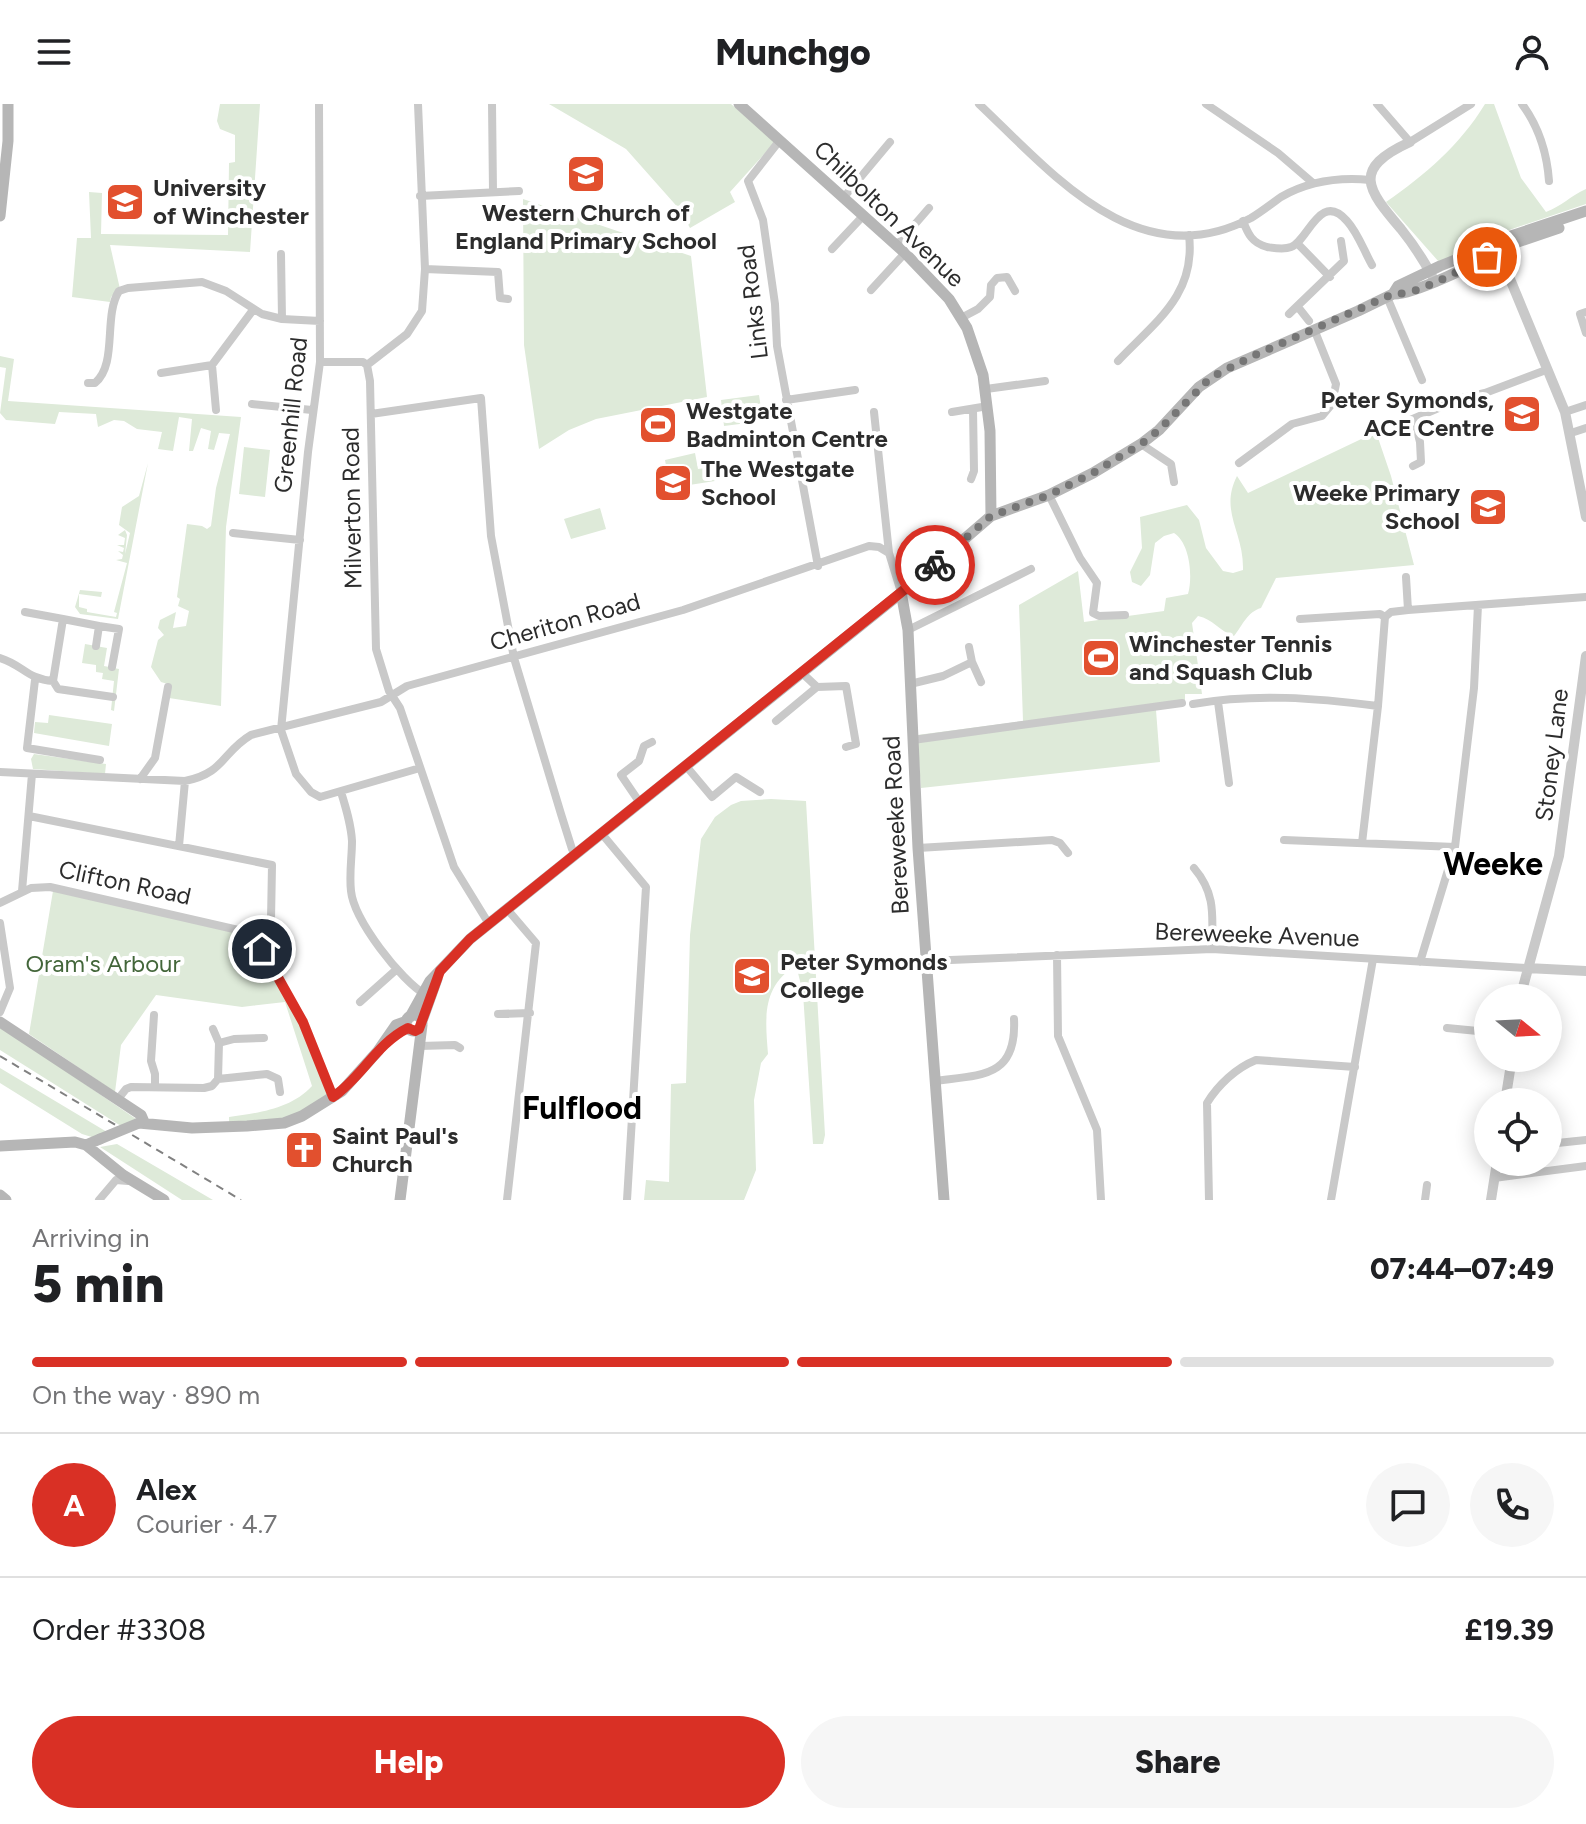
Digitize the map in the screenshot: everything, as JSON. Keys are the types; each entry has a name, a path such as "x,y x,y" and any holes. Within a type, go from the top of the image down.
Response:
{"main road":[{"name":"Chilbolton Avenue","path":"739,104 901,249 944,292 961,318 975,349 986,389 991,516"},
{"path":"0,216 8,141 5,106"},
{"path":"400,1200 420,1046 413,1024 440,971 459,949 991,516 1049,495 1093,473 1159,430 1210,378 1312,325 1390,295 1402,294 1432,276 1487,257 1517,234 1586,211"},
{"path":"1498,249 1586,219"},
{"name":"Bereweeke Road","path":"901,592 908,630 918,848 944,1200"},
{"path":"0,1022 141,1115 142,1122"},
{"path":"86,1145 142,1122 192,1128 284,1123 302,1116 350,1083 396,1025 413,1024"},
{"path":"0,1146 75,1142 86,1145 133,1182 164,1200"},
{"path":"0,1195 6,1200"}],"street":[{"name":"Greenhill Road","path":"281,730 312,410 320,362 319,104"},
{"path":"320,362 363,362 367,365 407,334 422,311 425,269 418,104"},
{"path":"492,104 493,191"},
{"path":"979,104 1085,202 1145,230 1189,235 1223,229 1313,183 1353,178 1370,180"},
{"path":"1206,104 1278,153 1313,183"},
{"path":"1377,104 1410,142"},
{"path":"1432,276 1410,241 1372,192 1370,180 1379,160 1392,150 1471,104"},
{"path":"1522,104 1537,127 1544,146 1549,181"},
{"name":"Links Road","path":"780,140 748,181 763,220 775,304 777,346 818,566"},
{"path":"844,197 890,142"},
{"path":"420,196 519,191"},
{"path":"871,290 929,208"},
{"path":"1243,221 1249,237 1258,244 1281,249 1297,243 1313,220 1322,213 1333,213 1348,222 1372,265"},
{"path":"832,249 864,215"},
{"path":"1118,361 1183,287 1190,266 1189,235"},
{"path":"1289,314 1344,261 1341,241"},
{"path":"1297,243 1330,277"},
{"path":"1498,249 1565,412 1586,517"},
{"path":"281,254 282,319"},
{"path":"425,269 498,272 500,298 508,299"},
{"path":"961,318 978,309 990,297 991,285 997,278 1007,277 1015,291"},
{"path":"88,383 95,383 101,378 101,364 115,298 119,291 128,288 202,282 226,291 253,310 282,319 320,321"},
{"path":"1390,295 1422,380"},
{"path":"1239,463 1299,420 1322,416 1332,404 1336,384 1312,325 1298,307"},
{"path":"216,410 212,365 253,310"},
{"path":"1586,312 1580,314 1586,333"},
{"path":"161,373 212,365"},
{"name":"Milverton Road","path":"367,365 371,414 374,638 391,696 400,708 454,867 489,924"},
{"path":"1401,424 1462,398 1485,393 1546,370"},
{"path":"986,389 1045,381"},
{"path":"786,400 855,390"},
{"path":"371,414 481,398 491,536 514,658 576,854"},
{"path":"252,404 312,410"},
{"path":"1565,412 1586,405"},
{"path":"952,412 988,406"},
{"path":"971,479 974,471 973,409"},
{"path":"874,412 889,553 901,592"},
{"path":"1413,466 1421,462 1414,419"},
{"path":"1571,433 1586,428"},
{"path":"1141,444 1171,464 1174,482"},
{"path":"1049,495 1080,558 1097,583 1093,613 1099,616 1125,615"},
{"path":"233,533 300,540"},
{"name":"Cheriton Road","path":"185,781 202,778 221,764 242,741 258,733 281,730 381,702 407,686 683,610 869,546 889,553"},
{"path":"908,630 1031,569"},
{"path":"1406,577 1408,610"},
{"path":"1362,843 1385,617 1391,612 1408,610 1586,597"},
{"path":"1420,962 1455,847 1474,688 1478,605"},
{"path":"25,612 119,629 112,667"},
{"path":"1300,619 1380,614 1385,617"},
{"path":"63,619 53,681 58,689 113,697"},
{"path":"96,646 99,626"},
{"path":"969,647 981,682"},
{"name":"Stoney Lane","path":"1523,984 1559,856 1586,656"},
{"path":"0,658 15,662 35,680 53,681"},
{"path":"910,684 943,676 972,662"},
{"path":"801,672 817,687"},
{"path":"35,680 27,748 100,760"},
{"path":"776,721 817,687 846,686 856,744 846,747"},
{"path":"140,779 155,758 168,687"},
{"path":"1193,704 1228,699 1310,697 1378,706"},
{"path":"1218,702 1229,783"},
{"path":"913,740 1182,703"},
{"path":"281,730 296,774 311,792 320,797 420,768"},
{"path":"640,803 621,775 639,761 644,746 652,742"},
{"path":"686,766 712,797 736,777 760,792"},
{"path":"0,772 185,781 179,846"},
{"path":"22,891 32,774"},
{"path":"341,792 352,842 351,893 354,905 397,969 427,995"},
{"path":"29,816 272,865 271,920 257,939 303,1022 333,1097"},
{"path":"602,834 646,887 627,1200"},
{"path":"918,848 1052,840 1060,843 1068,853"},
{"path":"1284,840 1455,847"},
{"path":"1194,868 1214,905 1212,949"},
{"name":"Clifton Road","path":"0,903 22,891 50,887 238,928 257,939"},
{"path":"507,909 536,943 507,1200"},
{"path":"0,923 10,988 0,1012"},
{"name":"Bereweeke Avenue","path":"926,961 1212,949 1586,971"},
{"path":"1057,955 1058,1036 1097,1130 1101,1200"},
{"path":"1331,1200 1373,959"},
{"path":"360,1002 397,969"},
{"path":"498,1014 530,1013"},
{"path":"154,1015 151,1061 155,1087"},
{"path":"935,1081 992,1072 1000,1066 1012,1050 1014,1019"},
{"path":"1447,1028 1474,1031"},
{"path":"118,1099 131,1087 212,1086 218,1079 219,1043 213,1029"},
{"path":"219,1043 264,1038"},
{"path":"420,1046 455,1045 460,1048"},
{"path":"1209,1200 1207,1103 1227,1080 1247,1063 1256,1060 1355,1067"},
{"path":"218,1079 273,1075 278,1079 280,1092"},
{"path":"1562,1143 1586,1140"},
{"path":"1491,1200 1494,1178 1586,1166"},
{"path":"99,1200 116,1180 133,1182"},
{"path":"1425,1200 1427,1185"}],"green space":[{"path":"220,104 260,104 250,252 110,245 120,289 110,302 72,297 77,238 91,238 89,192 102,193 101,234 228,235 229,163 235,162 235,135 220,129 217,121"},
{"path":"549,104 731,104 775,142 730,192 735,202 690,228 681,211 626,149"},
{"path":"1485,104 1494,104 1521,178 1546,212 1586,189 1586,204 1509,230 1439,262 1386,202 1441,158"},
{"path":"523,199 691,256 707,397 596,419 569,430 539,449 524,345"},
{"path":"0,356 14,359 8,401 241,417 226,527 221,706 169,698 171,685 161,682 151,667 158,640 164,635 158,628 160,620 176,612 173,628 186,626 189,611 178,606 180,599 177,597 187,524 207,529 211,526 216,488 230,434 219,433 214,450 208,449 211,431 201,428 193,451 189,451 192,419 179,417 173,451 158,449 162,432 137,429 124,421 114,420 98,427 96,414 59,412 55,424 6,420 0,413 6,368 0,367"},
{"path":"759,395 763,421 724,426 721,400"},
{"path":"1376,432 1414,565 1276,578 1261,608 1249,616 1234,636 1198,616 1192,623 1202,694 1185,694 1185,703 1156,710 1160,762 921,788 917,735 1023,721 1019,605 1078,571 1084,622 1164,611 1166,598 1188,594 1190,570 1187,552 1174,533 1164,536 1155,543 1150,575 1141,586 1132,582 1130,572 1142,548 1140,517 1187,505 1199,520 1206,548 1223,571 1233,573 1243,570 1230,500 1237,476 1248,493"},
{"path":"244,447 270,450 265,497 239,494"},
{"path":"695,453 698,469 714,467 715,481 670,488 665,460"},
{"path":"148,463 118,619 80,614 75,607 80,590 102,592 101,597 79,594 79,607 87,609 87,612 116,617 117,613 114,612 127,563 116,560 122,559 123,555 118,551 123,552 124,548 117,545 124,545 125,538 118,535 125,530 127,535 125,554 130,533 119,525 122,507 139,496"},
{"path":"600,508 606,529 571,539 564,519"},
{"path":"85,644 107,648 104,666 119,669 114,711 111,710 114,681 102,679 103,673 96,672 96,665 82,663"},
{"path":"49,715 112,724 109,746 34,733 35,722 48,723"},
{"path":"34,754 106,764 105,774 33,769 31,759"},
{"name":"Peter Symonds College","path":"741,801 806,801 825,1135 823,1144 813,1144 803,993 796,965 777,983 768,1004 768,1054 761,1063 754,1100 756,1170 744,1200 644,1200 646,1180 669,1182 671,1084 686,1083 690,935 701,839 715,817 731,805"},
{"name":"Oram's Arbour","path":"53,891 237,931 253,946 280,984 330,1095 286,1119 229,1124 229,1117 284,1105 312,1086 285,1002 242,1007 156,995 121,1045 115,1092 29,1034"},
{"path":"0,1028 136,1119 121,1126 0,1050"},
{"path":"0,1068 107,1132 95,1138 82,1134 0,1083"},
{"path":"117,1144 213,1200 182,1200 100,1147"}],"railway":[{"path":"0,1056 241,1200"}],"way so far":[{"path":"935,565 991,516 1049,495 1141,444 1159,430 1199,387 1227,368 1393,294 1419,288 1487,257"}],"place":[{"name":"Western Church of England Primary School","path":"586,174"},
{"name":"University of Winchester","path":"125,202"},
{"name":"Peter Symonds, ACE Centre","path":"1522,414"},
{"name":"Westgate Badminton Centre","path":"658,425"},
{"name":"The Westgate School","path":"673,483"},
{"name":"Weeke Primary School","path":"1488,507"},
{"name":"Winchester Tennis and Squash Club","path":"1101,658"},
{"name":"Peter Symonds College","path":"752,976"},
{"name":"Saint Paul's Church","path":"304,1150"}],"district":[{"name":"Weeke","path":"1493,864"},
{"name":"Fulflood","path":"582,1108"}],"route":[{"path":"262,949 303,1022 333,1097 350,1083 392,1036 408,1028 411,1031 419,1029 440,971 470,939 935,565"}]}
